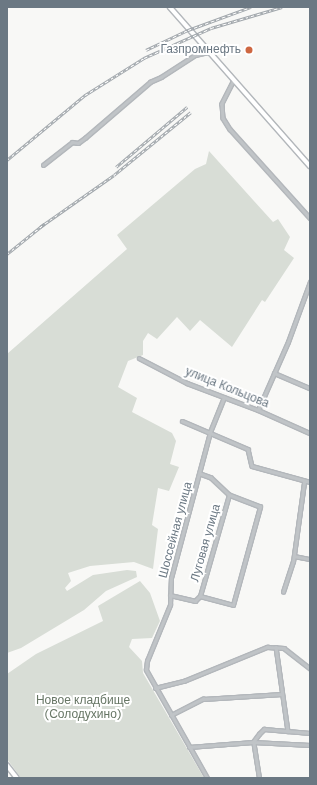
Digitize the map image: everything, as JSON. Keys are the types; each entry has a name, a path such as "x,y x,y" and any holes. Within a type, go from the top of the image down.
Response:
{"main road":[{"path":"170,7 208,52 310,166"},
{"path":"7,765 17,778"}],"street":[{"path":"43,165 72,142 78,143 85,138 150,82 161,78 194,55 208,52"},
{"path":"234,80 222,110 230,130 310,218"},
{"path":"258,410 310,282"},
{"name":"улица Кольцова","path":"139,358 186,383 258,410 310,433"},
{"path":"274,373 310,388"},
{"name":"Шоссейная улица","path":"207,778 146,670 147,661 170,605 171,578 210,432 224,398"},
{"path":"182,421 248,449 252,466 304,483 310,482"},
{"path":"170,596 195,601 200,596 233,605 260,507 229,496 211,478 200,474"},
{"path":"283,592 294,556 304,483"},
{"name":"Луговая улица","path":"200,596 229,496"},
{"path":"294,556 310,559"},
{"path":"276,647 288,731"},
{"path":"155,688 184,681 257,650 276,647 284,648 310,668"},
{"path":"171,715 203,699 282,694"},
{"path":"257,778 253,742 264,729 310,733"},
{"path":"189,747 253,742 310,745"}],"green space":[{"path":"209,151 273,222 278,219 290,237 284,250 294,258 265,302 262,300 232,347 200,320 190,331 177,317 157,339 148,333 143,341 143,355 128,361 118,387 137,398 132,412 172,433 176,441 170,464 179,467 169,491 158,488 152,525 158,529 153,569 134,562 90,566 68,573 71,581 65,588 67,591 93,575 127,570 136,571 137,577 106,591 84,610 21,648 7,653 7,354 127,249 117,235 195,169 206,164"},
{"name":"Новое кладбище (Солодухино)","path":"140,581 150,593 160,621 152,638 132,639 129,647 142,661 143,673 204,778 21,778 7,759 7,674 36,654 103,621 98,606"}],"railway":[{"path":"146,50 188,30 251,7"},
{"path":"7,160 85,95 144,58 211,28 282,7"},
{"path":"116,167 187,107"},
{"path":"40,227 114,175 191,112"},
{"path":"7,254 44,224"}],"place":[{"name":"Газпромнефть","path":"249,50"}]}
